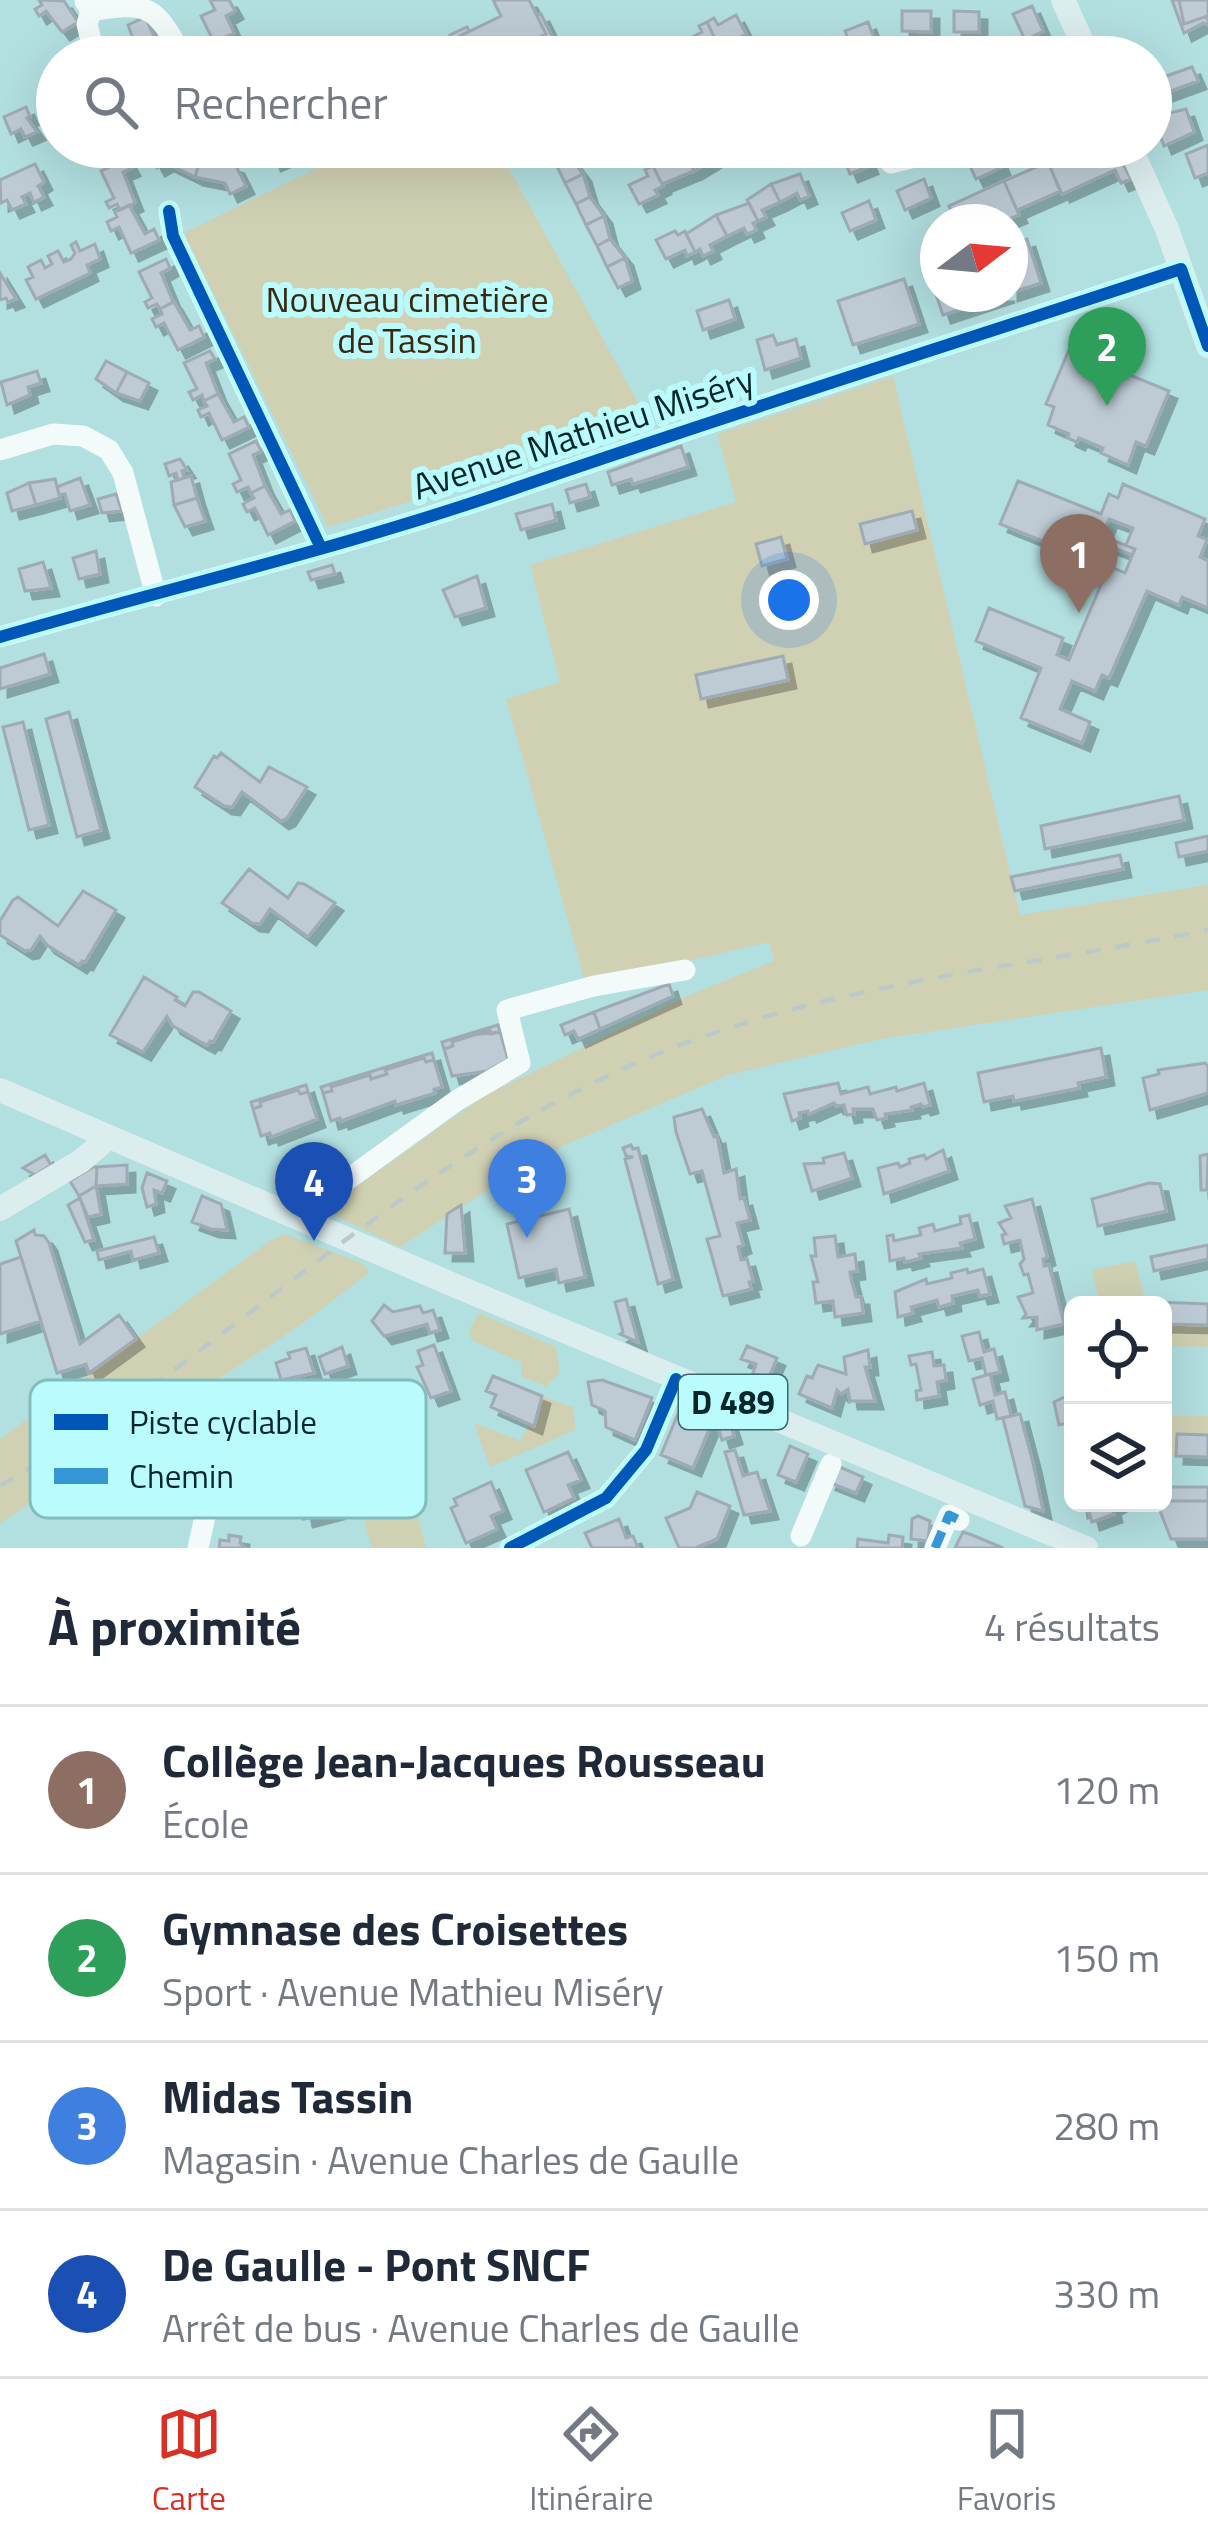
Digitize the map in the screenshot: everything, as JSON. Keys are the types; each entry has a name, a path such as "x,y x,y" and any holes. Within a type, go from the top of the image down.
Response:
{"main road":[{"path":"1063,0 1080,36"},
{"path":"1139,168 1208,346"},
{"name":"D 489","path":"0,1090 1086,1548"},
{"path":"0,1209 81,1161 110,1137"}],"street":[{"path":"90,36 87,6 138,2 158,13 171,36"},
{"path":"169,211 173,236 321,548"},
{"name":"Avenue Mathieu Miséry","path":"0,637 156,596 520,487 1181,269"},
{"path":"0,450 52,434 82,436 109,450 123,473 156,596"},
{"path":"296,1216 456,1101 520,1063 507,1010 594,986 685,970"},
{"path":"511,1548 606,1498 646,1450 676,1378"},
{"path":"801,1536 831,1464"},
{"path":"935,1548 949,1515 958,1520"},
{"path":"198,1548 205,1518"}],"green space":[{"name":"Nouveau cimetière de Tassin","path":"317,168 509,168 651,426 328,527 184,233"},
{"path":"893,376 1020,915 1208,885 1208,990 881,1039 728,1075 542,1155 400,1247 323,1210 484,1096 687,996 774,961 769,942 586,985 506,699 560,682 530,565 736,502 717,434"},
{"path":"285,1234 364,1264 369,1273 217,1380 80,1380"},
{"path":"1135,1261 1144,1296 1098,1296 1092,1270"},
{"path":"479,1313 556,1347 560,1373 546,1386 521,1376 521,1362 471,1340 470,1328"},
{"path":"1172,1324 1208,1325 1208,1347 1172,1346"},
{"path":"542,1396 574,1408 575,1430 490,1467 474,1423 521,1441 528,1424 535,1425"},
{"path":"1172,1415 1208,1416 1208,1435 1172,1456"},
{"path":"30,1417 30,1503 0,1523 0,1439"},
{"path":"418,1518 426,1548 372,1548 364,1521"}],"building":[{"path":"39,0 64,1 78,22 62,32 46,11 39,16 35,9 42,5"},
{"path":"210,0 229,0 235,11 226,16 234,33 211,36 201,16 215,10"},
{"path":"493,0 529,0 546,34 460,36 501,16"},
{"path":"1172,0 1179,0 1184,24 1208,16 1208,25 1184,33"},
{"path":"1179,0 1208,0 1208,16 1184,24"},
{"path":"1032,6 1043,31 1023,36 1013,14"},
{"path":"902,11 931,11 931,32 902,31"},
{"path":"954,11 979,12 979,32 954,32"},
{"path":"541,14 552,36 542,36 546,34 537,16"},
{"path":"736,15 746,34 714,36 707,22 714,18 718,25"},
{"path":"145,17 154,36 132,36 128,25"},
{"path":"707,22 714,36 694,36 702,32 699,26"},
{"path":"868,22 873,36 847,36 845,31"},
{"path":"1192,67 1198,81 1172,90 1172,74"},
{"path":"26,107 36,132 25,137 21,129 11,134 4,117"},
{"path":"1186,109 1194,132 1172,142 1172,112"},
{"path":"1208,145 1208,173 1195,178 1186,154"},
{"path":"35,164 44,182 38,186 44,197 34,202 30,193 22,197 26,204 12,210 7,200 1,203 0,180"},
{"path":"132,168 123,172 135,203 120,210 117,204 109,208 106,202 114,198 101,171"},
{"path":"176,168 198,168 195,177"},
{"path":"198,168 237,168 246,186 230,194 225,183 195,177"},
{"path":"558,168 579,168 583,174 565,183"},
{"path":"654,168 694,171 662,184"},
{"path":"654,168 663,186 655,190 658,195 639,204 629,185 648,176 645,170"},
{"path":"971,168 1000,168 976,179"},
{"path":"1034,168 1050,168 1060,191 1028,205 1014,204 1004,181"},
{"path":"1051,168 1125,168 1131,179 1121,183 1115,170 1062,194"},
{"path":"583,174 590,197 576,204 565,183"},
{"path":"800,174 809,196 800,200 797,193 780,202 771,184"},
{"path":"924,179 931,198 905,210 897,191"},
{"path":"1004,181 1014,204 953,204"},
{"path":"771,184 780,202 762,210 766,217 758,221 747,200"},
{"path":"590,197 604,216 586,225 576,204"},
{"path":"869,201 876,220 850,231 842,213"},
{"path":"749,203 758,221 753,223 756,230 747,234 744,228 727,236 716,215"},
{"path":"129,205 145,234 154,229 159,240 131,253 119,227 111,231 107,222"},
{"path":"716,215 727,236 710,245 713,251 703,256 700,249 695,252 686,234"},
{"path":"604,216 610,239 597,246 586,225"},
{"path":"675,231 678,235 685,231 695,252 687,256 685,250 666,259 656,240"},
{"path":"610,239 625,258 607,267 597,246"},
{"path":"76,242 80,251 95,244 100,259 87,265 90,273 36,299 26,280 33,277 28,267 41,260 45,268 52,264 48,256 58,251 64,262 71,259 75,253 71,245"},
{"path":"1028,242 1041,283 1028,287"},
{"path":"625,258 632,281 618,288 607,267"},
{"path":"166,259 170,268 161,273 173,302 160,309 157,304 148,308 145,302 152,298 139,272"},
{"path":"0,273 16,299 0,300"},
{"path":"904,279 919,324 853,345 838,301"},
{"path":"729,300 735,319 703,330 697,311"},
{"path":"174,302 190,330 199,326 204,337 178,350 164,323 156,327 152,319"},
{"path":"773,335 777,345 796,339 801,358 765,370 757,340"},
{"path":"1069,350 1169,391 1146,446 1136,442 1128,465 1101,453 1103,448 1079,438 1077,442 1048,425 1054,407 1046,404"},
{"path":"210,351 215,359 206,363 218,394 193,400 189,392 197,389 184,363"},
{"path":"106,361 127,372 116,393 96,379"},
{"path":"37,371 41,383 28,387 30,395 7,405 1,382"},
{"path":"127,372 149,383 140,401 116,393"},
{"path":"218,394 234,422 244,417 249,427 222,440 209,413 201,417 198,410"},
{"path":"256,441 261,451 253,455 265,486 251,493 248,487 237,492 233,484 241,480 229,454"},
{"path":"681,446 688,467 633,484 631,479 612,485 608,472"},
{"path":"180,459 187,470 178,480 176,473 169,476 165,464"},
{"path":"191,476 197,498 174,505 171,482"},
{"path":"80,478 90,505 70,511 65,494 59,495 57,487"},
{"path":"55,479 60,498 36,505 29,483"},
{"path":"1018,481 1101,514 1109,494 1118,498 1123,484 1205,519 1198,536 1207,540 1200,557 1208,561 1208,608 1182,597 1179,605 1147,591 1109,678 1102,675 1095,691 1072,681 1060,709 1090,722 1082,743 1021,718 1041,668 976,641 989,608 1063,638 1057,655 1069,660 1109,566 1125,573 1135,549 1126,545 1133,528 1109,519 1099,542 1091,539 1083,557 1000,524"},
{"path":"29,483 36,505 12,511 7,493"},
{"path":"586,484 590,497 570,503 566,490"},
{"path":"265,486 281,514 290,510 295,521 268,535 255,508 247,512 243,504"},
{"path":"116,494 122,511 102,513 98,499"},
{"path":"197,498 205,521 185,527 174,505"},
{"path":"552,504 556,520 521,530 516,514"},
{"path":"912,511 917,530 865,544 860,524"},
{"path":"1102,536 1135,549 1132,555 1099,542"},
{"path":"781,537 787,559 762,566 756,544"},
{"path":"96,551 100,574 79,579 73,558"},
{"path":"43,562 51,588 25,591 19,569"},
{"path":"332,565 335,574 311,580 308,572"},
{"path":"477,576 486,608 455,617 443,590"},
{"path":"44,654 50,674 0,689 0,668"},
{"path":"783,656 788,680 701,699 696,675"},
{"path":"69,712 101,830 77,837 46,719"},
{"path":"23,722 49,825 29,830 3,727"},
{"path":"221,753 260,782 269,767 307,787 287,818 281,821 242,792 232,807 195,787 214,756"},
{"path":"1179,796 1184,820 1045,849 1041,826"},
{"path":"1208,836 1208,851 1179,857 1176,843"},
{"path":"1120,855 1123,869 1015,891 1011,877"},
{"path":"249,869 288,898 298,883 335,903 308,937 270,909 260,924 252,923 222,903"},
{"path":"83,891 116,910 85,962 79,965 40,936 25,951 0,935 0,921 18,897 58,926"},
{"path":"144,977 185,1006 193,992 199,992 231,1011 213,1042 199,1041 173,1026 167,1016 143,1052 110,1035"},
{"path":"669,984 673,996 600,1029 594,1012"},
{"path":"594,1012 600,1029 578,1039 574,1031 565,1035 561,1025"},
{"path":"498,1025 500,1032 472,1035 444,1049 442,1042"},
{"path":"490,1030 491,1034 500,1032 508,1059 487,1071 452,1076 444,1049"},
{"path":"1101,1048 1106,1077 1078,1083 1079,1088 984,1102 978,1073"},
{"path":"432,1053 434,1060 424,1058 323,1093 321,1087"},
{"path":"424,1058 434,1060 442,1087 434,1089 435,1093 331,1121 323,1093 332,1091 331,1087 370,1075 371,1079"},
{"path":"1205,1063 1208,1093 1150,1110 1143,1078 1159,1074 1158,1070"},
{"path":"838,1083 841,1094 868,1087 870,1094 924,1083 930,1105 877,1120 873,1109 853,1109 854,1114 847,1115 844,1105 834,1103 809,1114 799,1113 800,1118 792,1121 784,1094"},
{"path":"306,1085 308,1092 298,1090 260,1102 253,1109 251,1102"},
{"path":"298,1090 308,1092 317,1119 271,1137 270,1133 261,1136 253,1109 260,1102"},
{"path":"702,1109 717,1136 724,1173 736,1169 740,1199 744,1198 750,1220 737,1223 743,1245 738,1247 741,1260 747,1259 751,1289 723,1296 707,1239 720,1236 702,1171 690,1174 674,1117"},
{"path":"623,1148 638,1148 673,1279 658,1284 625,1159 633,1157 626,1156"},
{"path":"943,1150 949,1171 884,1194 878,1168 898,1163 900,1167 910,1163 909,1159 924,1155 926,1159"},
{"path":"844,1153 852,1178 812,1191 804,1164 824,1163 823,1158"},
{"path":"1208,1154 1207,1190 1201,1190 1200,1156"},
{"path":"45,1155 51,1165 35,1175 23,1168"},
{"path":"127,1165 127,1184 96,1186 97,1167"},
{"path":"97,1167 96,1186 79,1196 70,1181"},
{"path":"147,1173 167,1181 162,1193 154,1190 156,1204 147,1207 142,1188"},
{"path":"1160,1184 1166,1211 1098,1226 1092,1199"},
{"path":"96,1186 101,1214 88,1217 79,1196"},
{"path":"202,1196 221,1204 227,1230 192,1222"},
{"path":"80,1198 94,1240 85,1242 68,1205"},
{"path":"1032,1199 1047,1257 1044,1266 1049,1265 1064,1324 1037,1330 1037,1317 1023,1318 1026,1314 1018,1297 1033,1293 1020,1264 1024,1259 1020,1240 1004,1244 1002,1235 1006,1234 999,1223 1011,1218 1005,1206"},
{"path":"461,1205 465,1253 445,1253 447,1214"},
{"path":"569,1209 585,1277 559,1283 556,1269 519,1278 507,1224"},
{"path":"969,1215 975,1239 960,1243 962,1248 919,1254 921,1258 905,1262 904,1258 890,1261 887,1236 893,1235 894,1241 921,1235 919,1228 933,1224 935,1231 961,1224 960,1217"},
{"path":"34,1230 49,1243 80,1344 119,1315 136,1339 89,1373 86,1364 57,1373 16,1241"},
{"path":"835,1236 838,1257 855,1254 857,1271 850,1272 863,1313 835,1317 833,1301 816,1303 814,1238"},
{"path":"154,1237 159,1253 133,1260 131,1251 99,1260 97,1251"},
{"path":"1208,1245 1208,1259 1154,1271 1151,1257"},
{"path":"21,1257 41,1321 0,1334 0,1264"},
{"path":"967,1269 968,1273 983,1269 990,1294 980,1296 978,1290 952,1296 953,1303 939,1307 937,1300 911,1307 913,1313 898,1317 895,1292 926,1279 927,1284 952,1278 951,1273"},
{"path":"626,1299 638,1342 620,1334 615,1302"},
{"path":"1172,1303 1208,1304 1208,1325 1172,1324"},
{"path":"384,1305 393,1312 420,1306 423,1313 433,1310 440,1330 430,1333 427,1324 384,1336 372,1321"},
{"path":"979,1332 984,1352 994,1349 1000,1372 986,1375 982,1358 969,1361 962,1336"},
{"path":"434,1345 451,1391 431,1398 417,1367 423,1365 418,1351"},
{"path":"747,1346 777,1358 768,1379 753,1373 756,1364 741,1359"},
{"path":"342,1347 348,1366 325,1374 319,1357"},
{"path":"306,1348 314,1373 281,1380 276,1363"},
{"path":"868,1350 870,1367 865,1367 875,1401 850,1401 848,1389 841,1394 837,1390 832,1408 799,1394 818,1365 846,1374 844,1357"},
{"path":"932,1352 934,1366 944,1365 946,1380 937,1382 939,1396 917,1400 916,1391 921,1390 916,1364 911,1365 909,1356"},
{"path":"990,1374 995,1395 1005,1392 1011,1416 997,1419 993,1401 980,1405 973,1379"},
{"path":"493,1376 542,1396 534,1426 491,1407 496,1395 486,1391"},
{"path":"602,1380 652,1398 635,1440 606,1427 605,1411 592,1405 588,1382"},
{"path":"1064,1397 1064,1424 1059,1425 1054,1402"},
{"path":"682,1404 714,1417 693,1468 661,1455"},
{"path":"714,1414 729,1420 734,1436 722,1440"},
{"path":"1020,1414 1043,1511 1025,1506 1003,1418"},
{"path":"1177,1434 1208,1435 1208,1457 1176,1456"},
{"path":"790,1446 808,1454 796,1482 778,1475"},
{"path":"735,1450 743,1476 757,1472 770,1511 744,1515 725,1452"},
{"path":"568,1452 581,1480 568,1485 574,1498 544,1512 526,1470"},
{"path":"835,1465 863,1477 856,1493 828,1482"},
{"path":"491,1482 503,1511 491,1516 497,1529 466,1543 451,1508 457,1505 454,1499"},
{"path":"1172,1487 1208,1487 1208,1501 1172,1501"},
{"path":"697,1492 730,1506 717,1539 695,1548 679,1548 666,1518 690,1508"},
{"path":"1172,1501 1208,1501 1208,1539 1171,1539 1160,1512 1172,1512"},
{"path":"1089,1512 1113,1512 1114,1514 1092,1522"},
{"path":"918,1516 930,1521 928,1541 911,1539 912,1519"},
{"path":"619,1519 626,1538 633,1536 638,1548 592,1548 585,1533"},
{"path":"963,1532 972,1535 1003,1548 955,1548"},
{"path":"229,1535 241,1537 245,1548 219,1548 220,1540 229,1541"},
{"path":"889,1535 903,1537 902,1548 857,1548 858,1539 888,1543"}],"railway":[{"path":"160,1380 444,1170 601,1079 750,1021 825,1001 1208,930"},
{"path":"0,1486 30,1467"}],"marked path":[{"path":"935,1548 949,1515 959,1520"}],"cycle path":[{"path":"169,211 173,236 321,548"},
{"path":"0,637 452,509 1181,269 1208,346"},
{"path":"510,1548 606,1498 646,1450 676,1379"}],"place":[{"name":"Gymnase des Croisettes","path":"1107,406"},
{"name":"Collège Jean-Jacques Rousseau","path":"1079,613"},
{"name":"Midas Tassin","path":"527,1238"},
{"name":"De Gaulle - Pont SNCF","path":"314,1241"}]}
